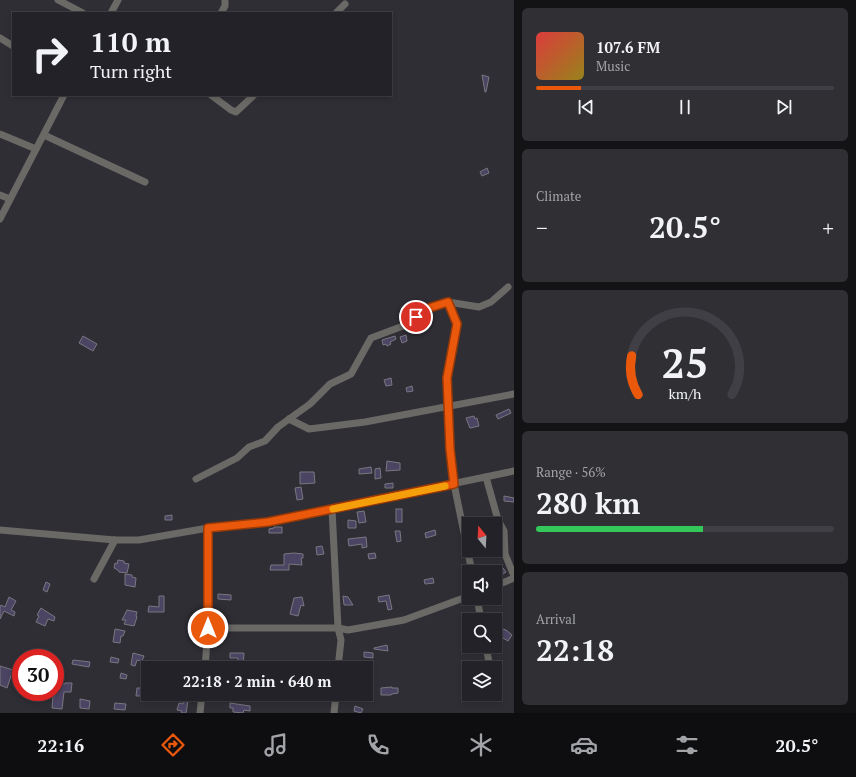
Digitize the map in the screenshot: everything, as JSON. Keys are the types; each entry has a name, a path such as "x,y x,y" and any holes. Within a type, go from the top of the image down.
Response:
{"street":[{"path":"58,0 81,12"},
{"path":"112,12 118,0"},
{"path":"222,12 226,6 224,0"},
{"path":"337,12 345,4"},
{"path":"0,38 12,45"},
{"path":"0,219 63,96"},
{"path":"213,96 231,110 236,112 253,96"},
{"path":"0,134 36,149"},
{"path":"44,134 145,182"},
{"path":"0,195 10,199"},
{"path":"196,479 237,458 249,448 265,441 278,427 310,404 330,384 351,374 371,338 403,326 429,308 448,302 479,307 491,302 508,287"},
{"path":"448,302 457,324 447,378 450,449 454,484 471,565"},
{"path":"289,419 309,429 365,422 514,394"},
{"path":"0,530 115,540 139,540 208,528 268,522 514,471"},
{"path":"486,477 498,520 504,531 505,554 514,577 502,583"},
{"path":"332,509 338,628 341,640 339,661"},
{"path":"205,661 208,628 208,528"},
{"path":"94,579 115,540"},
{"path":"208,628 338,628 348,630 404,620 462,599"},
{"path":"200,713 201,701"},
{"path":"334,713 335,701"}],"building":[{"path":"482,75 489,77 486,92 485,92"},
{"path":"487,168 489,173 482,176 480,172"},
{"path":"406,335 407,341 402,343 400,337"},
{"path":"83,336 97,344 93,351 79,343"},
{"path":"395,336 396,339 390,342 391,344 387,346 386,344 383,345 382,340"},
{"path":"391,378 392,385 386,386 384,380"},
{"path":"412,386 413,391 407,392 406,388"},
{"path":"509,409 511,413 498,419 496,415"},
{"path":"474,416 475,419 477,418 479,426 470,428 466,418"},
{"path":"387,461 400,463 400,470 386,471"},
{"path":"371,467 372,473 359,474 359,469"},
{"path":"380,468 381,478 375,479 375,469"},
{"path":"300,472 314,472 315,483 300,484"},
{"path":"393,483 393,488 385,488 385,484"},
{"path":"301,487 303,499 297,500 295,488"},
{"path":"504,496 514,498 514,502 504,501"},
{"path":"396,509 402,509 402,522 396,522"},
{"path":"364,511 366,522 359,523 357,512"},
{"path":"172,515 172,520 165,520 165,516"},
{"path":"348,520 356,521 356,528 348,528"},
{"path":"274,527 282,527 282,533 269,533 269,529"},
{"path":"435,530 436,535 426,538 425,533"},
{"path":"395,531 400,531 401,541 397,542"},
{"path":"366,537 367,547 362,548 362,544 349,546 348,539"},
{"path":"322,546 324,554 317,555 316,547"},
{"path":"375,553 376,558 369,559 368,554"},
{"path":"284,554 303,554 303,558 301,558 302,565 289,564 289,570 270,570 271,565 284,565"},
{"path":"118,560 129,564 127,573 119,572 114,568 115,563 117,564"},
{"path":"502,569 506,572 502,575"},
{"path":"125,574 132,575 132,577 136,578 135,587 125,585"},
{"path":"433,578 434,583 425,584 424,580"},
{"path":"46,582 50,584 47,592 43,590"},
{"path":"218,594 231,595 231,600 218,599"},
{"path":"389,595 392,609 388,610 386,601 379,602 378,597"},
{"path":"159,596 164,596 164,612 148,612 149,606 159,607"},
{"path":"343,596 348,597 353,605 344,605"},
{"path":"9,597 16,601 11,610 15,612 14,616 4,611 0,619 0,607 1,605 5,607"},
{"path":"302,597 304,606 301,605 298,616 290,614 294,598"},
{"path":"41,608 55,617 54,621 48,619 45,626 36,622 39,616 37,615"},
{"path":"127,610 137,612 134,626 124,624 126,620 122,620"},
{"path":"115,629 125,631 123,636 121,636 120,643 113,642"},
{"path":"502,629 512,635 508,641 503,638 502,640"},
{"path":"387,645 388,651 374,649 374,648"},
{"path":"364,652 373,653 373,658 364,657"},
{"path":"133,653 144,656 142,661 137,660 135,666 131,665"},
{"path":"230,653 244,653 243,661 238,661 238,658 230,658"},
{"path":"111,657 119,659 118,663 110,662"},
{"path":"73,660 90,662 89,667 72,664"},
{"path":"0,666 12,670 7,688 0,685"},
{"path":"121,673 127,675 126,679 120,678"},
{"path":"65,683 72,683 71,692 64,692"},
{"path":"137,688 141,688 141,696 136,696"},
{"path":"381,688 398,688 398,693 381,695"},
{"path":"80,699 90,701 89,709 80,708"},
{"path":"53,701 63,701 62,709 52,708"},
{"path":"183,701 188,701 186,713 181,713 182,711 177,710 179,703 183,704"},
{"path":"115,703 126,704 125,710 114,709"},
{"path":"230,703 250,706 250,711 244,710 243,713 233,712 233,708 230,708"},
{"path":"355,706 363,709 361,713 354,711"}],"slow traffic":[{"path":"333,509 445,486"}],"route":[{"path":"208,628 208,528 268,522 454,484 450,449 447,378 457,324 448,302 429,308 416,317"}]}
